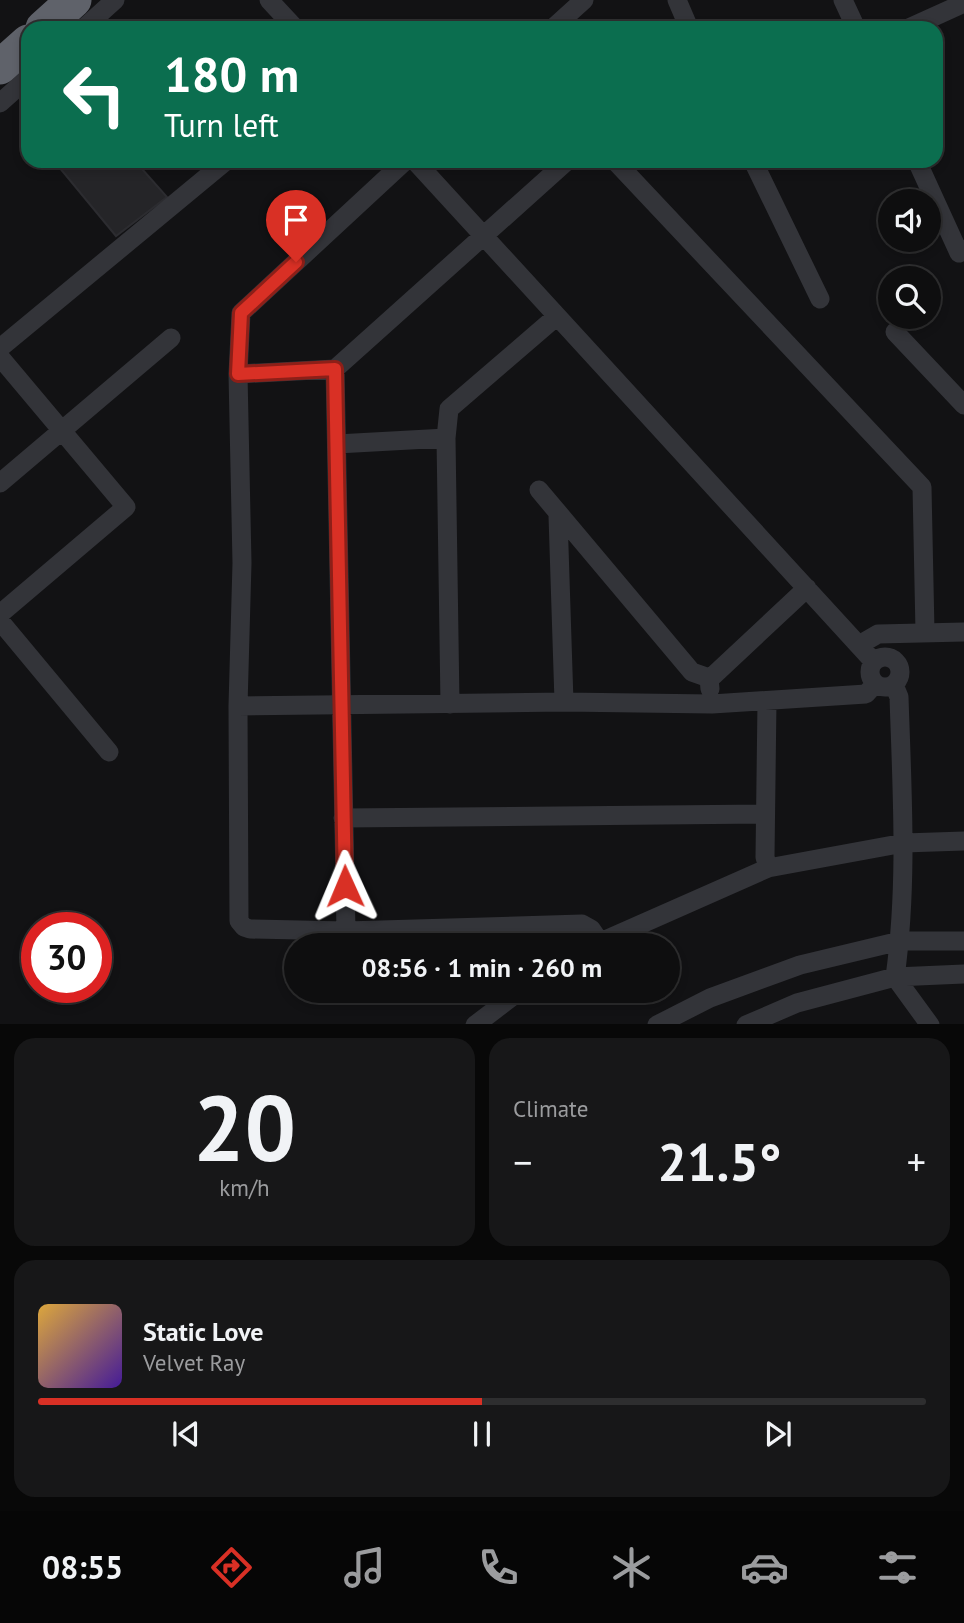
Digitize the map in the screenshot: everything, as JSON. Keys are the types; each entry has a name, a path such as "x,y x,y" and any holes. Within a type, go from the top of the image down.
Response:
{"highway":[{"path":"51,21 74,0"},
{"path":"0,67 21,48"}],"street":[{"path":"92,21 115,0"},
{"path":"270,0 289,21"},
{"path":"561,21 584,0"},
{"path":"677,0 686,21"},
{"path":"843,0 853,21"},
{"path":"924,21 964,3"},
{"path":"0,103 21,84"},
{"path":"0,348 218,168"},
{"path":"397,168 241,313 238,374 242,563 237,706 239,922 250,929 346,931 582,924 593,933"},
{"path":"421,168 874,662"},
{"path":"238,374 335,369 559,168"},
{"path":"622,168 922,487 925,632"},
{"path":"756,168 820,299"},
{"path":"919,168 959,253 964,250"},
{"path":"450,704 446,438 449,409 557,316"},
{"path":"895,332 964,405"},
{"path":"0,483 171,338"},
{"path":"0,357 126,507 0,614"},
{"path":"335,369 346,931"},
{"path":"337,444 446,438"},
{"path":"539,490 558,516 692,672 709,678"},
{"path":"558,516 564,702"},
{"path":"709,678 807,587"},
{"path":"0,621 109,752"},
{"path":"859,645 878,634 964,632"},
{"path":"237,706 564,702 712,704 767,701 866,694 884,685 901,673 895,660 880,658 874,662 870,673 884,685 899,697 904,843 900,941 895,977 930,1024"},
{"path":"709,678 712,704"},
{"path":"767,701 765,857 768,868"},
{"path":"343,818 765,814"},
{"path":"620,933 768,868 904,843 964,841"},
{"path":"657,1024 710,998 800,965 900,941 964,941"},
{"path":"746,1024 797,1003 895,977 964,974"},
{"path":"474,1024 503,1003"}],"building":[{"path":"60,168 141,168 167,197 116,236"}],"route":[{"path":"296,262 241,313 238,374 335,369 345,886"}]}
